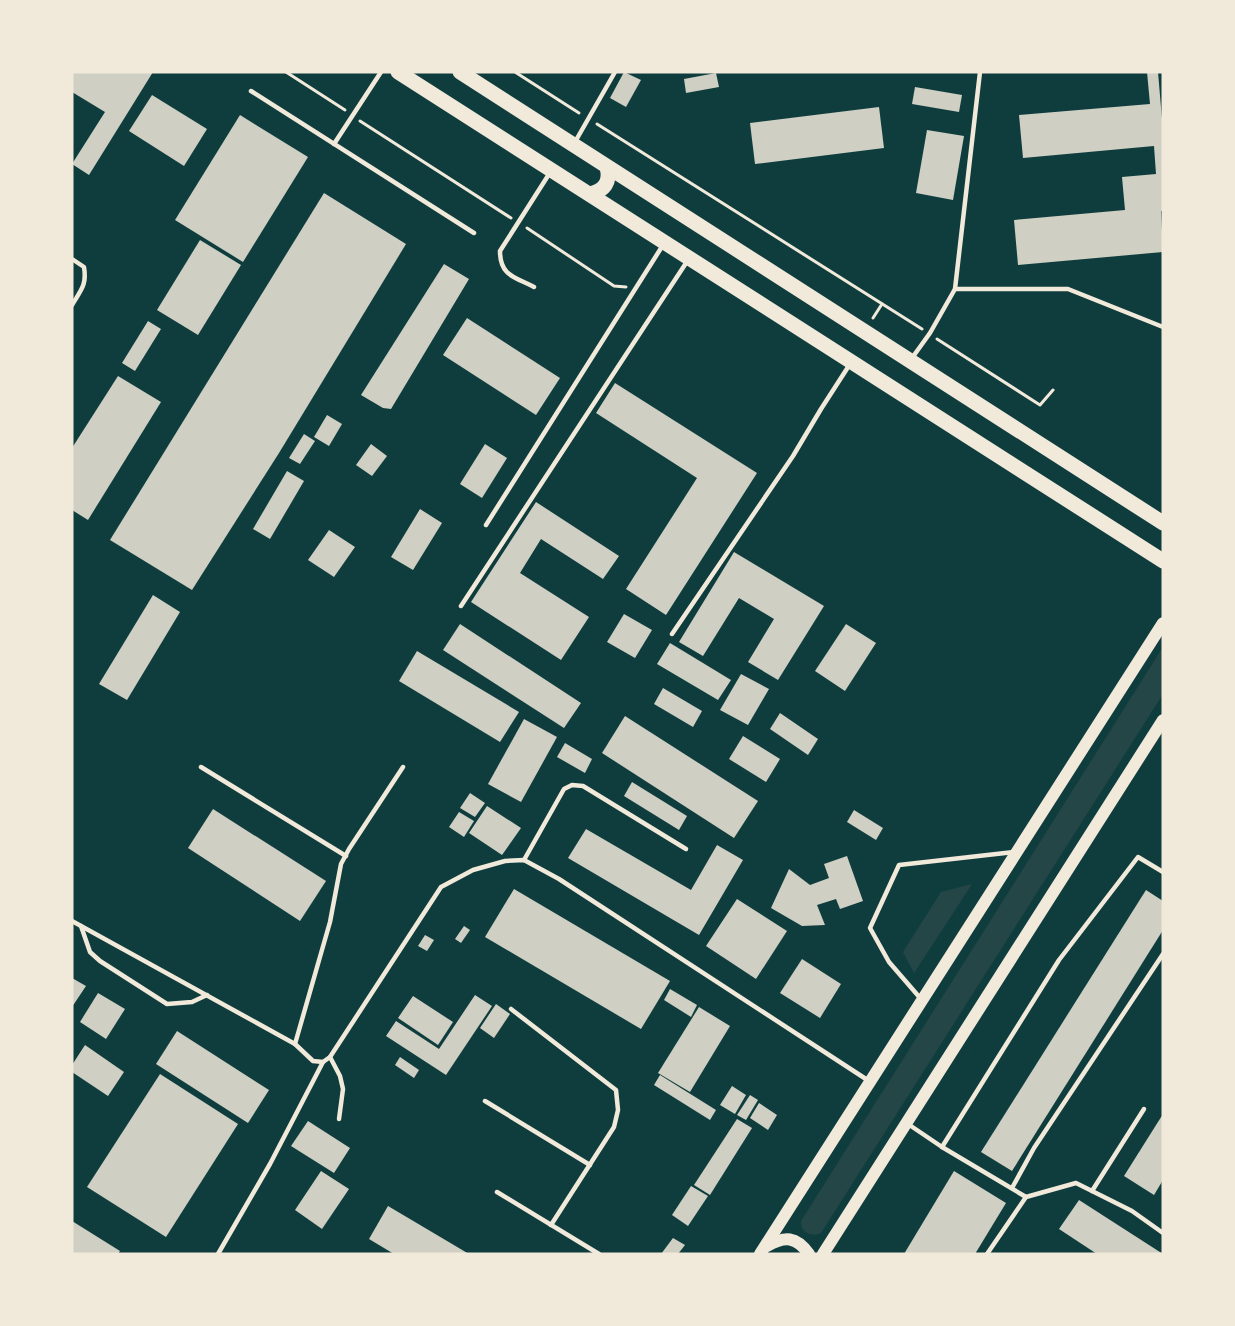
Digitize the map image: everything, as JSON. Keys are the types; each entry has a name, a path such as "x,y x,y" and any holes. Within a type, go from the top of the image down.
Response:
{"main road":[{"path":"398,72 1163,561"},
{"path":"460,72 1163,523"},
{"path":"590,194 605,186 609,177 607,167"},
{"path":"762,1251 1163,623"},
{"path":"823,1254 1163,720"},
{"path":"762,1251 778,1240 789,1239 799,1243 809,1254"}],"lane":[{"path":"334,144 381,72"},
{"path":"573,145 615,72"},
{"path":"910,360 930,333 955,289 980,72"},
{"path":"251,92 474,233"},
{"path":"534,287 505,272 500,263 500,251 552,170"},
{"path":"486,525 665,243"},
{"path":"461,606 689,258"},
{"path":"72,259 84,267 86,276 84,286 72,305"},
{"path":"955,289 1068,289 1163,327"},
{"path":"672,634 793,456 820,409 852,362"},
{"path":"201,767 346,856"},
{"path":"295,1044 330,922 341,864 403,767"},
{"path":"524,860 564,789 572,785 583,786 686,849"},
{"path":"922,1000 888,962 870,928 899,865 1017,852"},
{"path":"942,1147 1059,960 1138,857 1163,872"},
{"path":"218,1254 270,1164 322,1062 330,1057 441,887 473,870 505,861 524,860 559,879 870,1082"},
{"path":"72,921 295,1044 313,1061 322,1062"},
{"path":"81,926 90,952 100,961 167,1004 192,1002 207,995"},
{"path":"1012,1188 1034,1148 1163,954"},
{"path":"511,1009 616,1090 618,1110 614,1127 551,1225"},
{"path":"330,1057 340,1076 343,1089 339,1119"},
{"path":"485,1101 590,1164"},
{"path":"1092,1191 1144,1109"},
{"path":"906,1123 1026,1197"},
{"path":"987,1254 1026,1197 1076,1183 1132,1211 1163,1233"},
{"path":"497,1192 599,1254"}],"path":[{"path":"286,72 614,286 636,287"},
{"path":"515,72 930,333 1040,405 1053,390"}],"shaded area":[{"path":"1163,647 1163,694 821,1233 807,1233 802,1228 801,1221"},
{"path":"972,884 914,973 903,952 941,892"}],"building":[{"path":"72,72 153,72 89,175 72,164 105,112 72,92"},
{"path":"624,72 641,80 626,107 610,98"},
{"path":"1147,72 1158,72 1163,131 1163,211 1161,211 1163,252 1018,265 1014,220 1125,210 1122,177 1156,174 1154,146 1023,158 1019,115 1150,104"},
{"path":"716,73 719,87 686,93 684,79"},
{"path":"915,87 962,95 959,112 912,104"},
{"path":"152,95 207,129 184,166 129,131"},
{"path":"879,107 884,148 755,164 750,123"},
{"path":"240,115 308,157 243,262 175,220"},
{"path":"927,130 964,136 953,200 916,193"},
{"path":"324,193 406,244 279,453 192,590 110,540"},
{"path":"200,240 241,265 198,335 157,310"},
{"path":"444,264 469,279 391,409 383,408 361,395"},
{"path":"467,318 560,378 536,415 443,355"},
{"path":"148,321 161,329 135,371 122,363"},
{"path":"118,376 161,402 88,520 72,510 72,448"},
{"path":"615,383 757,473 666,615 626,589 697,478 596,413"},
{"path":"327,415 342,424 329,446 314,437"},
{"path":"304,434 315,441 300,464 289,458"},
{"path":"371,444 387,456 372,476 356,465"},
{"path":"485,444 507,458 482,498 460,484"},
{"path":"287,471 304,481 270,539 253,529"},
{"path":"536,502 619,556 603,579 541,539 520,573 589,617 561,660 471,602"},
{"path":"420,509 442,523 413,570 391,557"},
{"path":"329,530 355,547 334,577 308,560"},
{"path":"734,552 824,606 778,680 748,662 774,619 739,598 703,656 679,642"},
{"path":"153,595 180,612 127,700 99,684"},
{"path":"624,614 652,630 635,658 607,642"},
{"path":"460,624 581,703 564,728 443,650"},
{"path":"846,624 876,643 845,691 815,671"},
{"path":"670,643 731,680 718,700 657,664"},
{"path":"417,651 519,712 500,742 399,681"},
{"path":"741,674 769,689 748,725 720,710"},
{"path":"663,688 702,711 693,727 654,704"},
{"path":"780,713 818,739 808,755 770,729"},
{"path":"625,716 758,801 734,838 602,753"},
{"path":"524,719 557,737 521,802 488,784"},
{"path":"743,736 780,759 766,782 729,759"},
{"path":"565,743 592,759 585,773 557,757"},
{"path":"632,782 687,816 679,830 624,796"},
{"path":"470,793 485,803 475,817 460,808"},
{"path":"487,806 521,828 502,855 469,833"},
{"path":"213,809 326,881 300,921 188,848"},
{"path":"854,810 883,828 876,840 847,822"},
{"path":"459,812 474,821 464,837 449,827"},
{"path":"586,829 691,890 717,845 743,860 699,935 568,858"},
{"path":"847,856 863,901 840,909 836,899 817,905 825,925 802,926 771,908 789,869 810,885 829,878 824,864"},
{"path":"514,889 670,981 641,1029 485,937"},
{"path":"1146,890 1163,901 1163,930 1012,1171 981,1152"},
{"path":"737,899 787,931 756,979 706,946"},
{"path":"464,926 470,930 461,943 455,939"},
{"path":"425,935 434,940 427,951 418,946"},
{"path":"802,959 841,984 820,1018 780,993"},
{"path":"72,978 86,986 72,1007"},
{"path":"670,989 697,1005 691,1017 664,1000"},
{"path":"98,993 125,1009 106,1039 80,1022"},
{"path":"475,995 492,1006 446,1075 386,1036 396,1021 439,1049"},
{"path":"413,996 453,1022 438,1045 398,1018"},
{"path":"496,1004 510,1014 494,1038 480,1028"},
{"path":"699,1007 730,1026 690,1092 658,1073"},
{"path":"177,1031 269,1090 248,1123 156,1064"},
{"path":"85,1045 124,1072 108,1096 72,1072 72,1065"},
{"path":"400,1057 419,1070 414,1078 395,1065"},
{"path":"160,1074 238,1124 166,1237 87,1187"},
{"path":"660,1075 716,1110 710,1120 654,1085"},
{"path":"732,1086 746,1095 735,1114 720,1105"},
{"path":"750,1095 758,1100 746,1120 737,1115"},
{"path":"759,1103 777,1115 768,1130 750,1118"},
{"path":"1163,1114 1163,1180 1154,1195 1124,1176"},
{"path":"737,1119 752,1128 710,1195 694,1185"},
{"path":"308,1121 350,1148 334,1173 291,1146"},
{"path":"321,1171 349,1189 322,1229 295,1210"},
{"path":"954,1171 1006,1203 975,1254 904,1254"},
{"path":"691,1186 708,1196 688,1226 672,1215"},
{"path":"1079,1200 1163,1254 1097,1254 1059,1229"},
{"path":"388,1206 469,1254 394,1254 369,1239"},
{"path":"72,1221 120,1251 118,1254 75,1254 72,1252"},
{"path":"673,1238 685,1245 678,1254 661,1254"}]}
